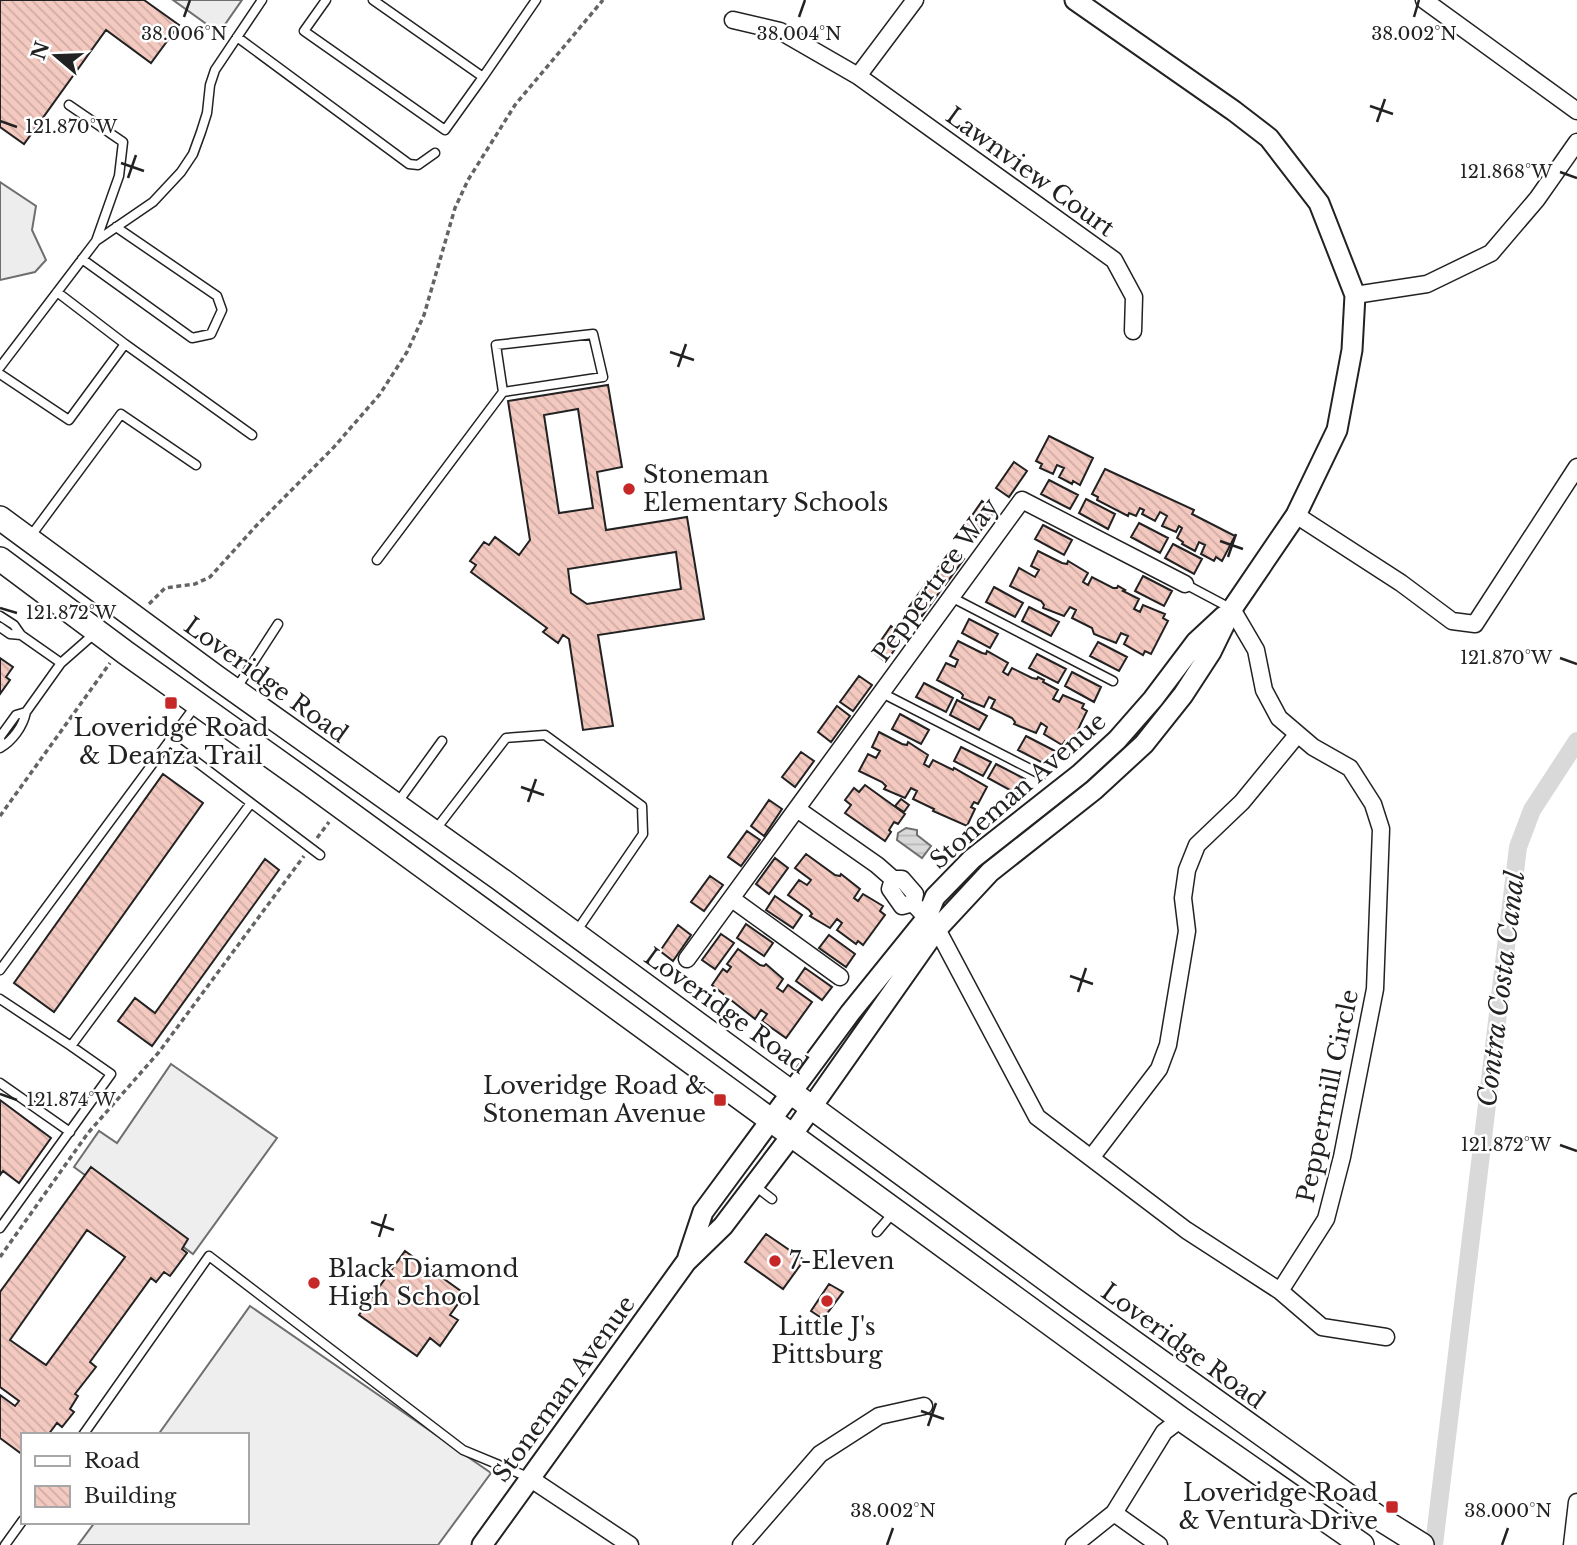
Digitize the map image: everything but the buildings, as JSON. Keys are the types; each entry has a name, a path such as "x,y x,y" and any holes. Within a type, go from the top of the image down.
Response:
{"main road":[{"name":"Loveridge Road","path":"0,518 813,1106 1073,1299 1390,1526 1422,1545"},
{"path":"0,559 1181,1419 1362,1545"},
{"path":"97,631 133,616"}],"street":[{"path":"858,76 915,0"},
{"path":"1075,0 1269,138 1319,203 1355,295 1427,284 1491,253 1537,199 1577,142"},
{"path":"1424,0 1577,111"},
{"name":"Lawnview Court","path":"733,20 780,32 858,76 1114,260 1134,297 1133,331"},
{"name":"Stoneman Avenue","path":"686,1262 704,1212 850,1013 931,924 990,872 1094,790 1144,744 1182,695 1211,652 1232,609 1296,515 1337,430 1352,350 1355,295"},
{"path":"1296,515 1401,583 1452,621 1475,624 1577,467"},
{"name":"Peppertree Way","path":"687,959 1022,500 1185,584"},
{"name":"Peppermill Circle","path":"1232,609 1256,650 1264,690 1279,718 1297,735 1350,768 1373,804 1381,829 1375,989 1342,1157 1326,1219 1280,1291"},
{"path":"1091,1158 1159,1069 1168,1045 1187,931 1183,898 1187,870 1196,845 1242,802 1297,735"},
{"path":"797,809 877,865 893,880 902,880 915,894 913,903 931,924 1037,1117 1186,1230 1280,1291 1322,1326 1386,1337"},
{"path":"732,899 840,977"},
{"name":"Stoneman Avenue","path":"482,1545 686,1262 723,1226 813,1106 931,924"},
{"path":"741,1545 820,1454 879,1416 923,1406"},
{"path":"1073,1545 1114,1513 1164,1432 1181,1419"},
{"path":"531,1479 629,1545"},
{"path":"1572,1545 1577,1502"},
{"path":"1114,1513 1159,1545"}],"lane":[{"path":"96,241 153,202 168,188 193,154 207,113 210,85 215,70 262,0"},
{"path":"326,0 304,31 445,130 536,0"},
{"path":"373,0 483,77"},
{"path":"237,37 409,164 418,164 435,153"},
{"path":"0,368 96,241 119,176 123,142 69,105"},
{"path":"82,260 192,338 211,334 222,310 217,296 116,227"},
{"path":"57,292 252,435"},
{"path":"377,560 503,392 603,377 593,334 496,345 503,392"},
{"path":"0,374 69,420 125,344"},
{"path":"29,539 121,415 196,464"},
{"name":"Peppertree Way","path":"1185,584 1232,609"},
{"path":"951,597 1113,681"},
{"path":"0,616 14,625 21,635 61,663"},
{"path":"235,690 278,624"},
{"path":"0,627 9,634 21,635"},
{"path":"1,747 0,737 16,715 26,712 61,663 97,631"},
{"path":"882,693 1042,775"},
{"path":"0,970 197,704"},
{"path":"435,832 506,738 545,735 642,806 643,834 575,933"},
{"path":"169,741 320,855"},
{"path":"396,805 442,741"},
{"path":"71,1046 251,803"},
{"path":"0,999 111,1074 0,1228"},
{"path":"0,1083 70,1132"},
{"path":"754,1185 772,1199"},
{"path":"877,1232 895,1210"},
{"path":"84,1433 209,1256 463,1450 531,1479"},
{"path":"5,1545 21,1523"}],"path":[{"path":"133,616 165,588 195,584 210,577 334,447 380,394 407,352 424,315 456,208 468,180 515,105 603,0"},
{"path":"0,816 120,648"},
{"path":"0,1257 88,1133 159,1052 340,806"}],"shaded area":[{"path":"173,0 242,0 219,33"},
{"path":"0,182 36,206 32,230 46,260 35,272 0,280"},
{"path":"906,828 917,830 917,835 931,846 922,858 897,840 898,833"},
{"path":"171,1064 277,1138 193,1254 74,1167 99,1131 117,1143"},
{"path":"250,1306 491,1473 438,1545 78,1545 94,1524 248,1524 248,1433 159,1433"}],"waterway":[{"name":"Contra Costa Canal","path":"1434,1545 1518,847 1532,810 1577,741"}],"place":[{"name":"Stoneman Elementary Schools","path":"629,489"},
{"name":"Loveridge Road & Deanza Trail","path":"171,703"},
{"name":"Loveridge Road & Stoneman Avenue","path":"720,1100"},
{"name":"7-Eleven","path":"775,1261"},
{"name":"Black Diamond High School","path":"314,1283"},
{"name":"Little J's Pittsburg","path":"827,1301"},
{"name":"Loveridge Road & Ventura Drive","path":"1392,1507"}]}
